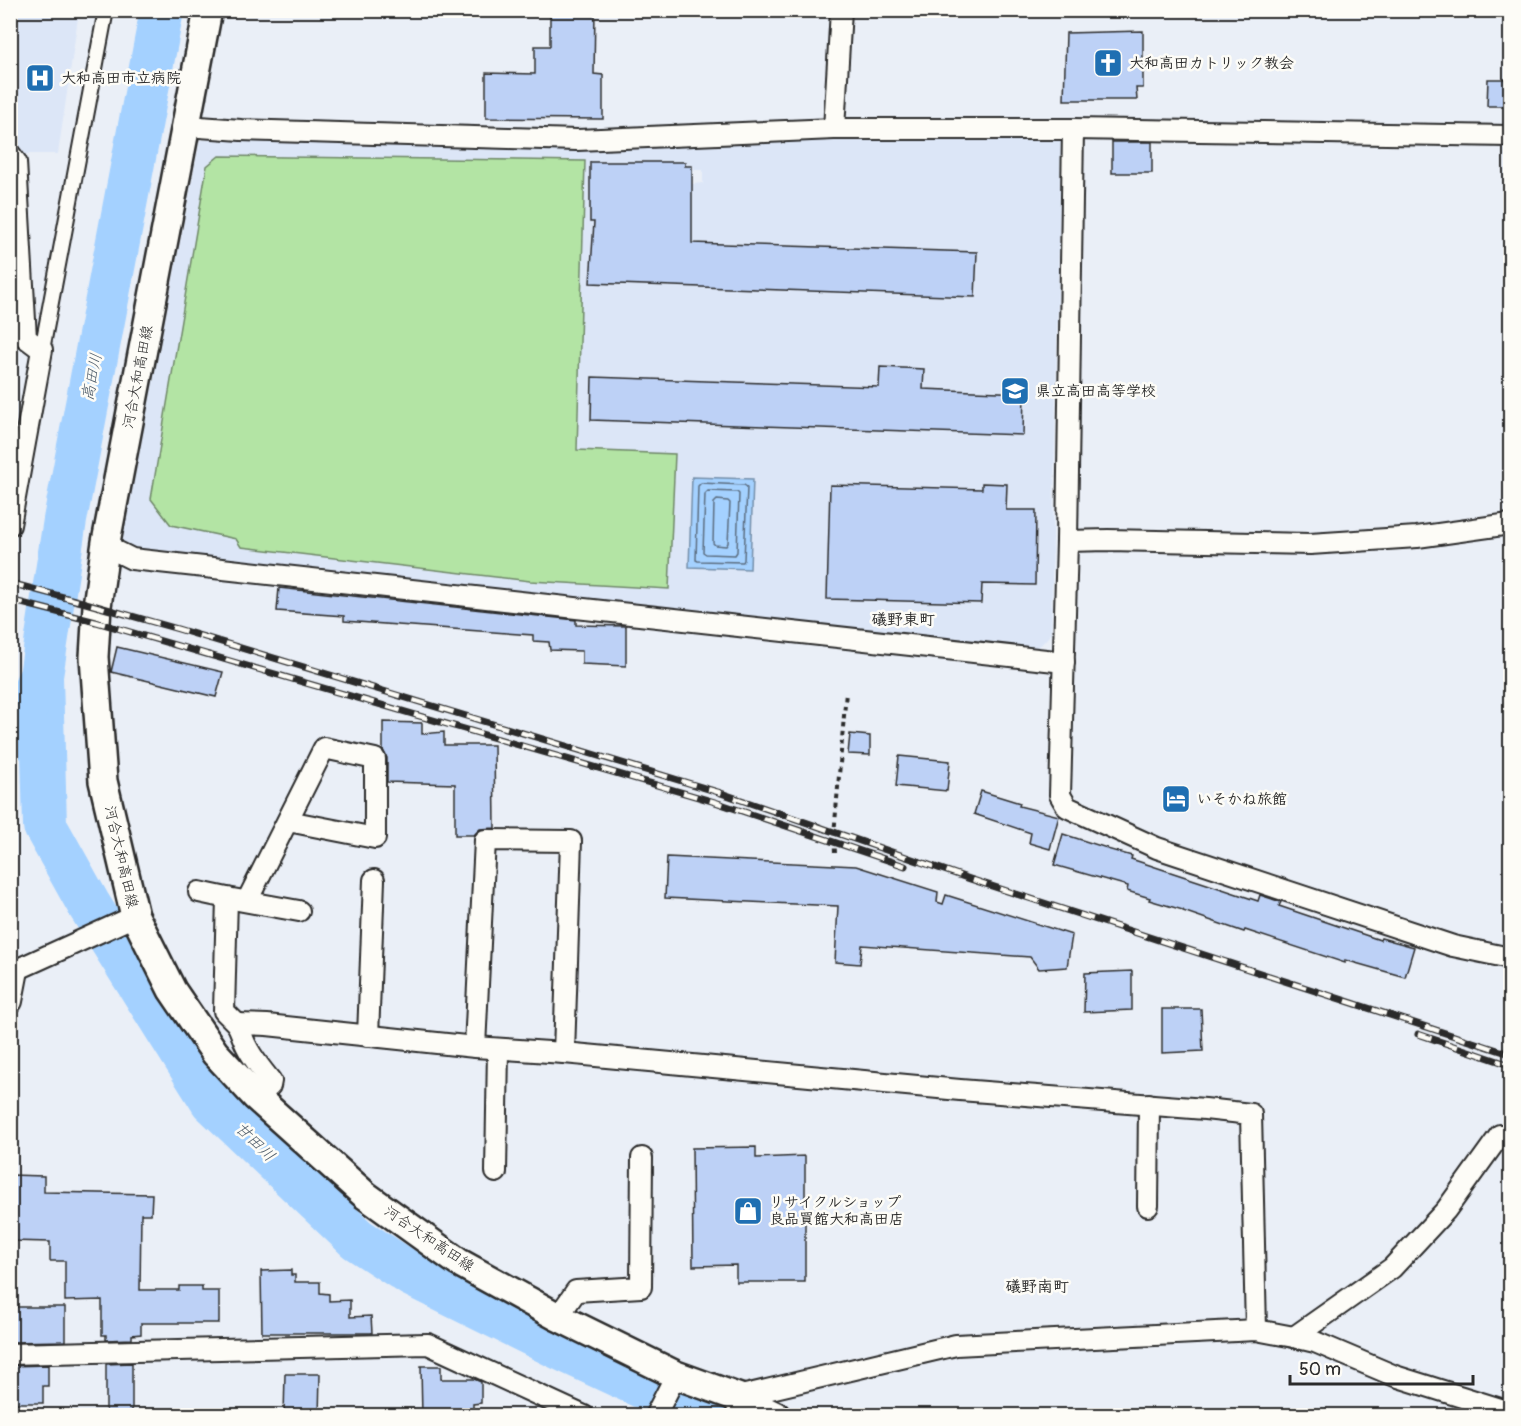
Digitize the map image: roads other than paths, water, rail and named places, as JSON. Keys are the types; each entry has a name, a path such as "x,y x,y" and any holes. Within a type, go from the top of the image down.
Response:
{"main road":[{"name":"河合大和高田線","path":"207,10 106,542 97,606 94,657 103,781 125,920 215,1053 256,1096 366,1195 458,1262 673,1381 738,1406 776,1416"}],"street":[{"path":"10,525 106,10"},
{"path":"834,129 841,10"},
{"path":"186,126 253,131 577,140 834,129 1073,129 1510,136"},
{"path":"1073,129 1067,541 1060,795 1067,807 1157,848 1453,946 1510,958"},
{"path":"10,154 16,162 26,338 42,350"},
{"path":"1067,541 1310,544 1417,537 1510,524"},
{"path":"106,542 116,551 132,559 1064,662"},
{"path":"248,901 324,748 375,759 375,838 288,821"},
{"path":"475,1047 484,840 571,841 564,1053"},
{"path":"368,1036 374,880"},
{"path":"199,892 299,911"},
{"path":"226,898 224,1011 237,1024 260,1068 271,1081 270,1086 256,1096"},
{"path":"10,1001 13,970 67,948 125,920"},
{"path":"237,1024 948,1089 1251,1114 1256,1330"},
{"path":"496,1172 498,1049"},
{"path":"1148,1206 1149,1104"},
{"path":"1294,1336 1392,1268 1446,1210 1500,1135 1510,1135"},
{"path":"558,1317 576,1291 641,1287 642,1158"},
{"path":"738,1406 956,1346 1256,1330 1315,1342 1395,1376 1510,1412"},
{"path":"10,1354 428,1344 584,1416"},
{"path":"655,1416 673,1381"}],"water":[{"path":"692,477 753,479 750,569 689,567"}],"waterway":[{"name":"高田川","path":"10,739 41,676 65,520 162,10"},
{"name":"甘田川","path":"41,676 45,826 89,905 212,1101 357,1239 412,1275 705,1416"}],"railway":[{"path":"10,583 178,629 718,792 970,879 1510,1054"},
{"path":"10,600 96,622 715,802 905,866"},
{"path":"1418,1034 1510,1065"}],"place":[{"name":"大和高田カトリック教会","path":"1108,63"},
{"name":"大和高田市立病院","path":"40,78"},
{"name":"県立高田高等学校","path":"1015,391"},
{"name":"いそかね旅館","path":"1176,799"},
{"name":"リサイクルショップ 良品買館大和高田店","path":"748,1211"}],"district":[{"name":"礒野東町","path":"903,620"},
{"name":"礒野南町","path":"1037,1287"}]}
